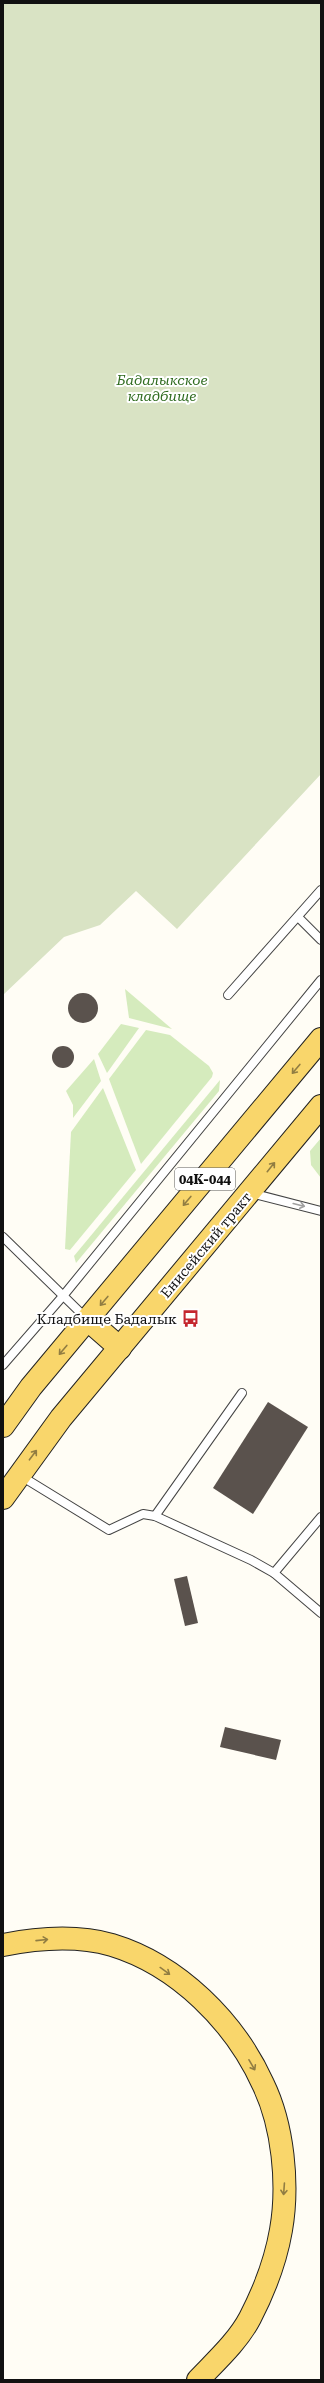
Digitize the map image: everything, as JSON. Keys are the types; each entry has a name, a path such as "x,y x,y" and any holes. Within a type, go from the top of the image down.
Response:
{"main road":[{"name":"04К-044","path":"3,1426 31,1388 321,1039"},
{"name":"Енисейский тракт","path":"3,1498 18,1474 61,1418 321,1106"},
{"path":"88,1320 120,1348"},
{"path":"3,1945 60,1938 112,1945 155,1964 197,1994 233,2032 263,2084 278,2132 285,2179 281,2230 269,2272 249,2319 222,2355 198,2380"}],"lane":[{"path":"228,995 321,890"},
{"path":"298,917 321,940"},
{"path":"3,1365 63,1296 321,980"},
{"path":"250,1193 321,1211"},
{"path":"3,1237 88,1320"},
{"path":"155,1516 242,1393"},
{"path":"18,1474 109,1530 143,1514 155,1516 251,1560 274,1574 321,1613"},
{"path":"274,1574 321,1517"}],"green space":[{"name":"Бадалыкское кладбище","path":"3,3 321,3 321,774 177,929 136,891 100,925 64,937 3,995"},
{"path":"125,989 172,1029 129,1018"},
{"path":"121,1024 139,1028 107,1073 98,1054"},
{"path":"146,1030 170,1035 209,1066 213,1073 212,1077 141,1164 109,1079"},
{"path":"94,1059 101,1081 73,1118 73,1105 66,1091"},
{"path":"220,1080 219,1091 76,1263 74,1256"},
{"path":"103,1088 136,1170 70,1250 65,1249 71,1132"},
{"path":"321,1138 321,1178 311,1165 310,1151"}],"building":[{"path":"83,993 94,997 98,1008 94,1019 83,1023 72,1019 68,1008 72,997"},
{"path":"63,1046 71,1049 74,1057 71,1065 63,1068 55,1065 52,1057 55,1049"},
{"path":"268,1402 308,1427 253,1514 213,1488"},
{"path":"187,1576 198,1623 185,1626 174,1579"},
{"path":"225,1727 281,1740 276,1760 220,1747"}],"place":[{"name":"Кладбище Бадалык","path":"190,1319"}]}
